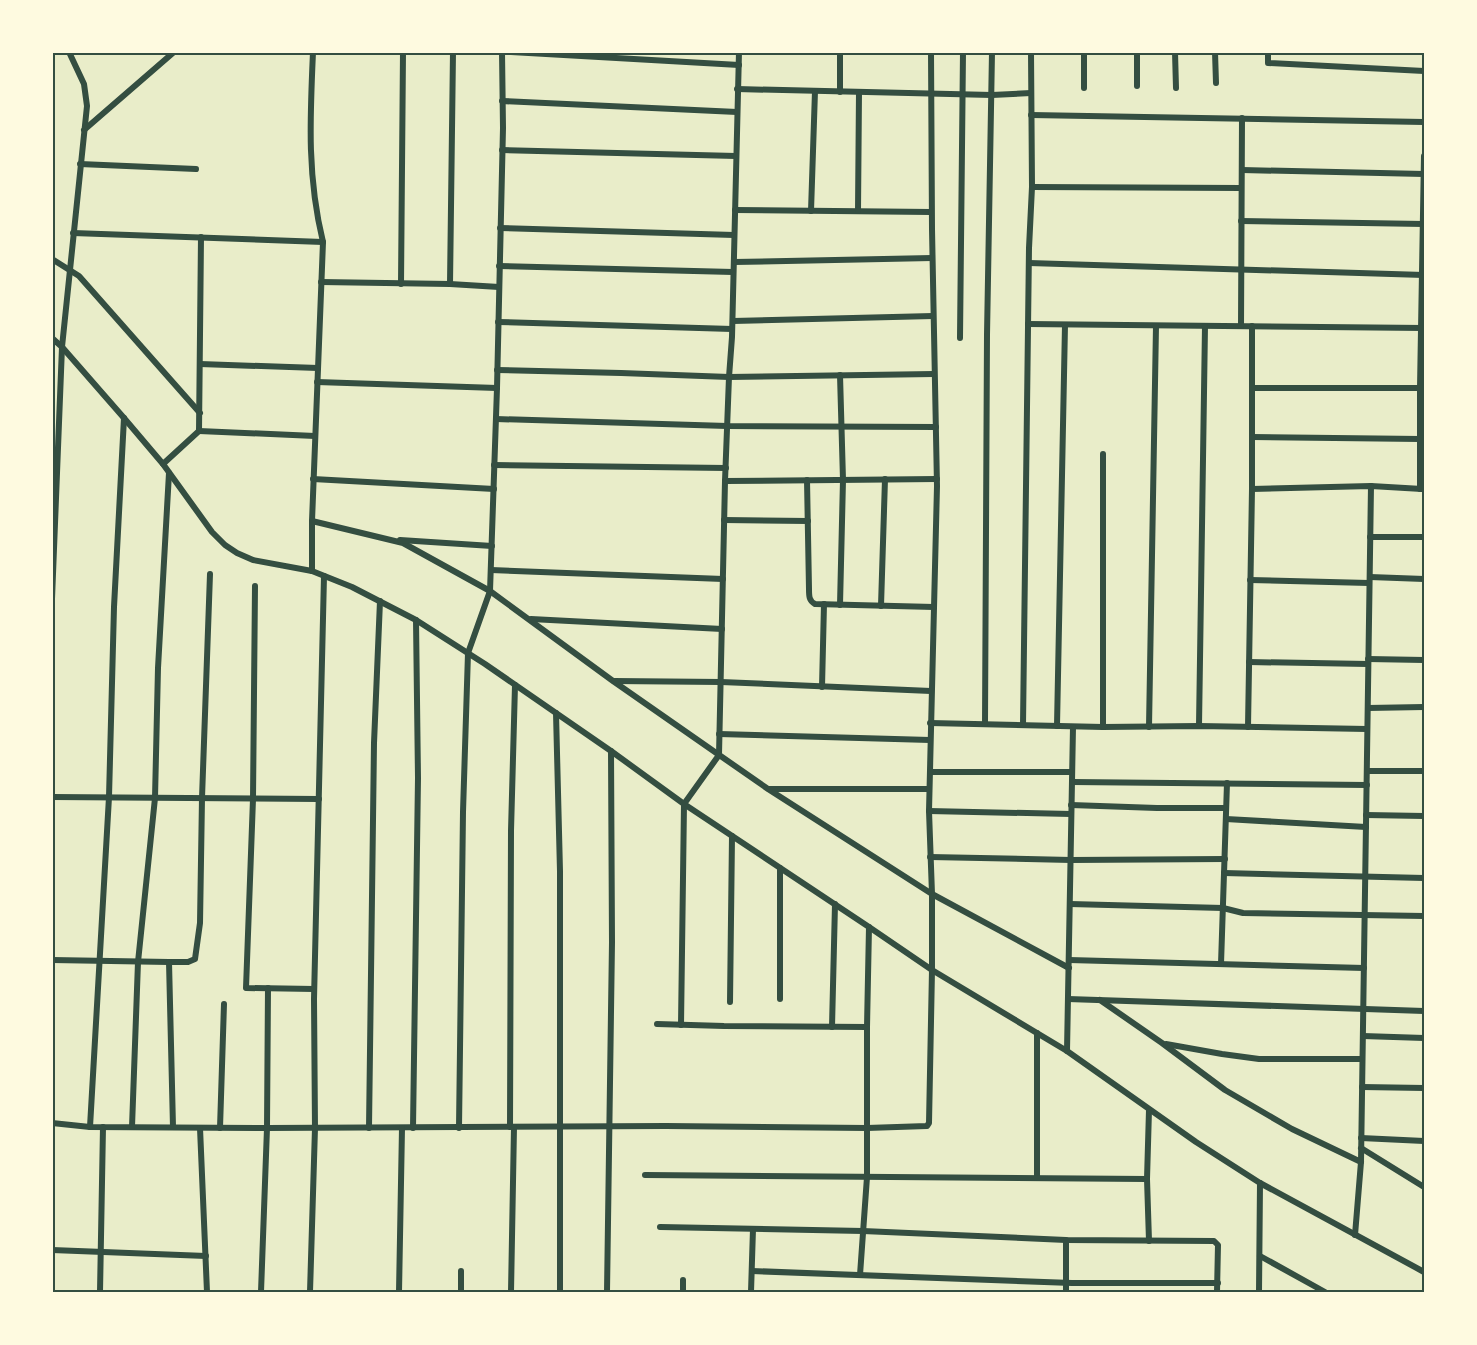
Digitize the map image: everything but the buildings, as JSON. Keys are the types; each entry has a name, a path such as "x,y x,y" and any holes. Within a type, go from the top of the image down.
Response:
{"street":[{"path":"52,599 54,503 62,347 87,106 84,84 69,52"},
{"path":"84,129 174,52"},
{"path":"312,571 323,242 316,214 311,163 310,115 313,52"},
{"path":"401,284 403,52"},
{"path":"450,284 453,52"},
{"path":"459,1128 463,812 468,653 490,591 497,388 502,52"},
{"path":"511,52 738,65"},
{"path":"681,1025 684,804 719,754 739,52"},
{"path":"840,52 840,92"},
{"path":"52,1124 103,1128 610,1126 867,1128 927,1126 932,970 930,723 937,479 932,258 931,52"},
{"path":"960,338 963,52"},
{"path":"985,724 987,335 992,52"},
{"path":"1023,725 1032,187 1031,52"},
{"path":"1084,52 1084,88"},
{"path":"1137,52 1137,86"},
{"path":"1175,52 1176,88"},
{"path":"1215,52 1216,82"},
{"path":"1268,52 1268,63 1425,71"},
{"path":"737,89 992,95 1030,93"},
{"path":"811,211 815,91"},
{"path":"858,211 859,92"},
{"path":"502,101 737,112"},
{"path":"1031,116 1425,122"},
{"path":"1241,326 1242,118"},
{"path":"502,150 736,156"},
{"path":"1252,489 1371,486 1422,489 1420,439 1425,156"},
{"path":"80,164 196,169"},
{"path":"1242,170 1424,174"},
{"path":"1032,187 1241,188"},
{"path":"735,210 932,212"},
{"path":"1241,221 1424,224"},
{"path":"500,228 734,235"},
{"path":"73,233 323,242"},
{"path":"200,431 201,237"},
{"path":"734,262 932,258"},
{"path":"52,259 79,276 200,413"},
{"path":"1029,263 1424,274"},
{"path":"499,266 733,272"},
{"path":"321,282 499,287"},
{"path":"733,321 933,316"},
{"path":"498,322 732,329"},
{"path":"1028,324 1423,328"},
{"path":"1058,726 1065,325"},
{"path":"1149,727 1156,326"},
{"path":"1199,726 1205,326"},
{"path":"1248,727 1252,327"},
{"path":"52,338 163,464 212,532 225,545 253,560 312,571 352,587 416,620 468,653 684,804 932,970 1067,1052 1196,1143 1260,1183 1425,1272"},
{"path":"200,364 318,368"},
{"path":"497,370 729,377 934,374"},
{"path":"840,375 843,480 840,605"},
{"path":"317,382 497,388"},
{"path":"1252,388 1422,388"},
{"path":"90,1127 109,797 114,607 124,418"},
{"path":"496,419 727,426 936,427"},
{"path":"163,464 200,431 315,436"},
{"path":"1252,437 1420,439"},
{"path":"1103,454 1103,727"},
{"path":"495,465 726,468"},
{"path":"132,1128 138,962 155,798 158,668 169,473"},
{"path":"314,479 494,489"},
{"path":"881,606 885,479"},
{"path":"725,481 937,479"},
{"path":"807,480 810,599 812,602 815,604 934,608"},
{"path":"1355,1235 1361,1162 1371,486"},
{"path":"724,520 808,520"},
{"path":"312,521 403,543 490,591 613,681 768,789 932,894 1069,968"},
{"path":"1370,537 1425,537"},
{"path":"385,538 492,546"},
{"path":"491,570 723,579"},
{"path":"52,960 188,962 195,959 200,923 210,574"},
{"path":"310,1293 315,1128 314,989 324,576"},
{"path":"1250,580 1425,579"},
{"path":"255,586 253,799 246,988 314,989"},
{"path":"369,1128 374,743 380,601"},
{"path":"822,687 824,604"},
{"path":"529,619 722,629"},
{"path":"413,1128 418,778 416,620"},
{"path":"1249,662 1425,660"},
{"path":"613,681 721,682 931,691"},
{"path":"511,1293 511,831 515,685"},
{"path":"1368,708 1425,707"},
{"path":"556,713 560,871 560,1293"},
{"path":"930,723 1367,729"},
{"path":"1067,1052 1073,726"},
{"path":"719,734 930,740"},
{"path":"607,1293 612,942 611,752"},
{"path":"1367,771 1425,771"},
{"path":"930,772 1072,772"},
{"path":"1072,782 1366,785"},
{"path":"1221,964 1227,783"},
{"path":"768,789 929,789"},
{"path":"52,797 319,799"},
{"path":"1071,805 1226,808"},
{"path":"929,811 1071,814"},
{"path":"1366,815 1425,816"},
{"path":"1226,819 1366,827"},
{"path":"730,1002 732,836"},
{"path":"930,857 1071,860 1225,859"},
{"path":"780,868 780,999"},
{"path":"1224,873 1425,878"},
{"path":"832,1027 835,904"},
{"path":"1070,904 1223,908 1243,913 1425,916"},
{"path":"860,1275 867,1177 869,927"},
{"path":"1069,960 1364,969"},
{"path":"169,962 173,1128"},
{"path":"261,1293 267,1128 268,988"},
{"path":"1068,999 1425,1011"},
{"path":"1099,1000 1225,1090 1292,1129 1361,1162"},
{"path":"220,1128 224,1004"},
{"path":"657,1024 867,1027"},
{"path":"1036,1033 1037,1178"},
{"path":"1363,1036 1425,1038"},
{"path":"1162,1043 1258,1059 1362,1059"},
{"path":"1362,1087 1425,1088"},
{"path":"1149,1110 1147,1179 1149,1241"},
{"path":"100,1293 103,1128"},
{"path":"200,1128 207,1293"},
{"path":"399,1293 402,1128"},
{"path":"1361,1138 1425,1141"},
{"path":"1361,1148 1425,1187"},
{"path":"645,1175 1147,1179"},
{"path":"1259,1293 1260,1183"},
{"path":"660,1227 863,1231 1066,1240 1214,1241 1218,1245 1217,1293"},
{"path":"751,1293 753,1229"},
{"path":"1066,1240 1066,1293"},
{"path":"52,1250 206,1256"},
{"path":"1260,1256 1325,1293"},
{"path":"461,1271 461,1293"},
{"path":"752,1271 1066,1282 1218,1283"},
{"path":"682,1280 682,1293"}]}
